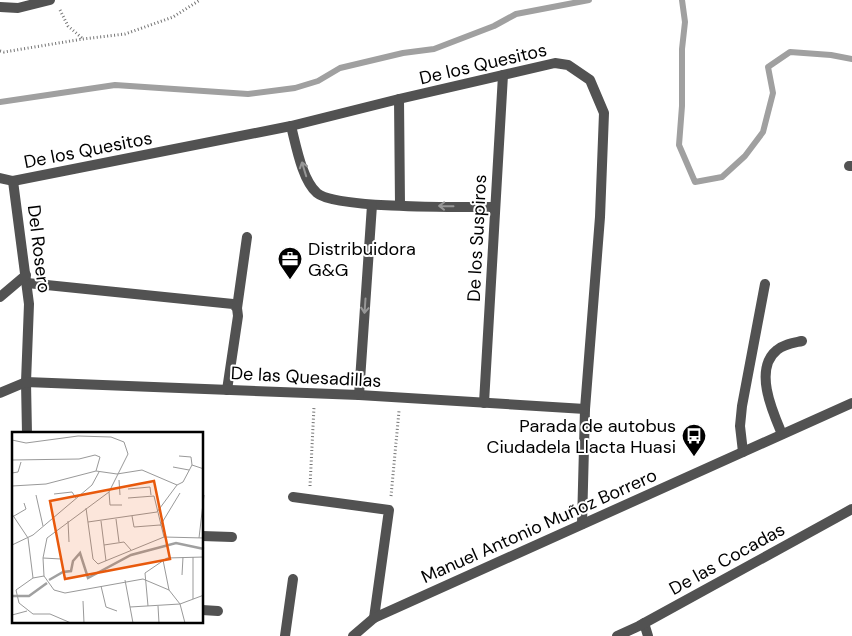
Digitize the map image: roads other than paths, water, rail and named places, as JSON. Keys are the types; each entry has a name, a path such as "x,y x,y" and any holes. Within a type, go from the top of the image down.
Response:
{"street":[{"path":"0,7 18,8 50,0"},
{"name":"De los Quesitos","path":"0,178 13,181 291,126 555,63 568,65 590,80 604,113 600,217 585,409 582,524"},
{"name":"De los Suspiros","path":"484,403 503,75"},
{"path":"399,99 400,205"},
{"path":"291,126 307,180 318,194 332,200 372,205 495,207"},
{"name":"Del Rosero","path":"13,181 29,304 26,382 27,432"},
{"path":"359,395 372,205"},
{"path":"227,390 247,237"},
{"path":"0,297 26,279 233,304 237,308"},
{"path":"743,452 740,426 742,406 764,284"},
{"path":"782,434 771,408 767,390 766,376 768,363 775,351 786,344 802,341"},
{"path":"0,393 26,382"},
{"name":"De las Quesadillas","path":"26,382 359,395 585,409"},
{"name":"Manuel Antonio Muñoz Borrero","path":"353,636 374,618 852,403"},
{"path":"293,496 390,510 374,618"},
{"name":"De las Cocadas","path":"617,636 852,509"},
{"path":"204,536 232,537"},
{"path":"285,636 293,579"},
{"path":"204,610 218,611"},
{"path":"644,623 648,636"}],"waterway":[{"path":"0,102 115,85 248,94 295,88 318,81 340,68 403,53 434,49 494,26 516,14 589,0"},
{"path":"682,0 685,22 682,49 682,106 679,145 695,182 722,177 745,156 763,132 773,93 768,67 790,52 831,55 852,59"}],"place":[{"name":"Distribuidora G&G","path":"290,280"},
{"name":"Parada de autobus Ciudadela Llacta Huasi","path":"694,457"}]}
